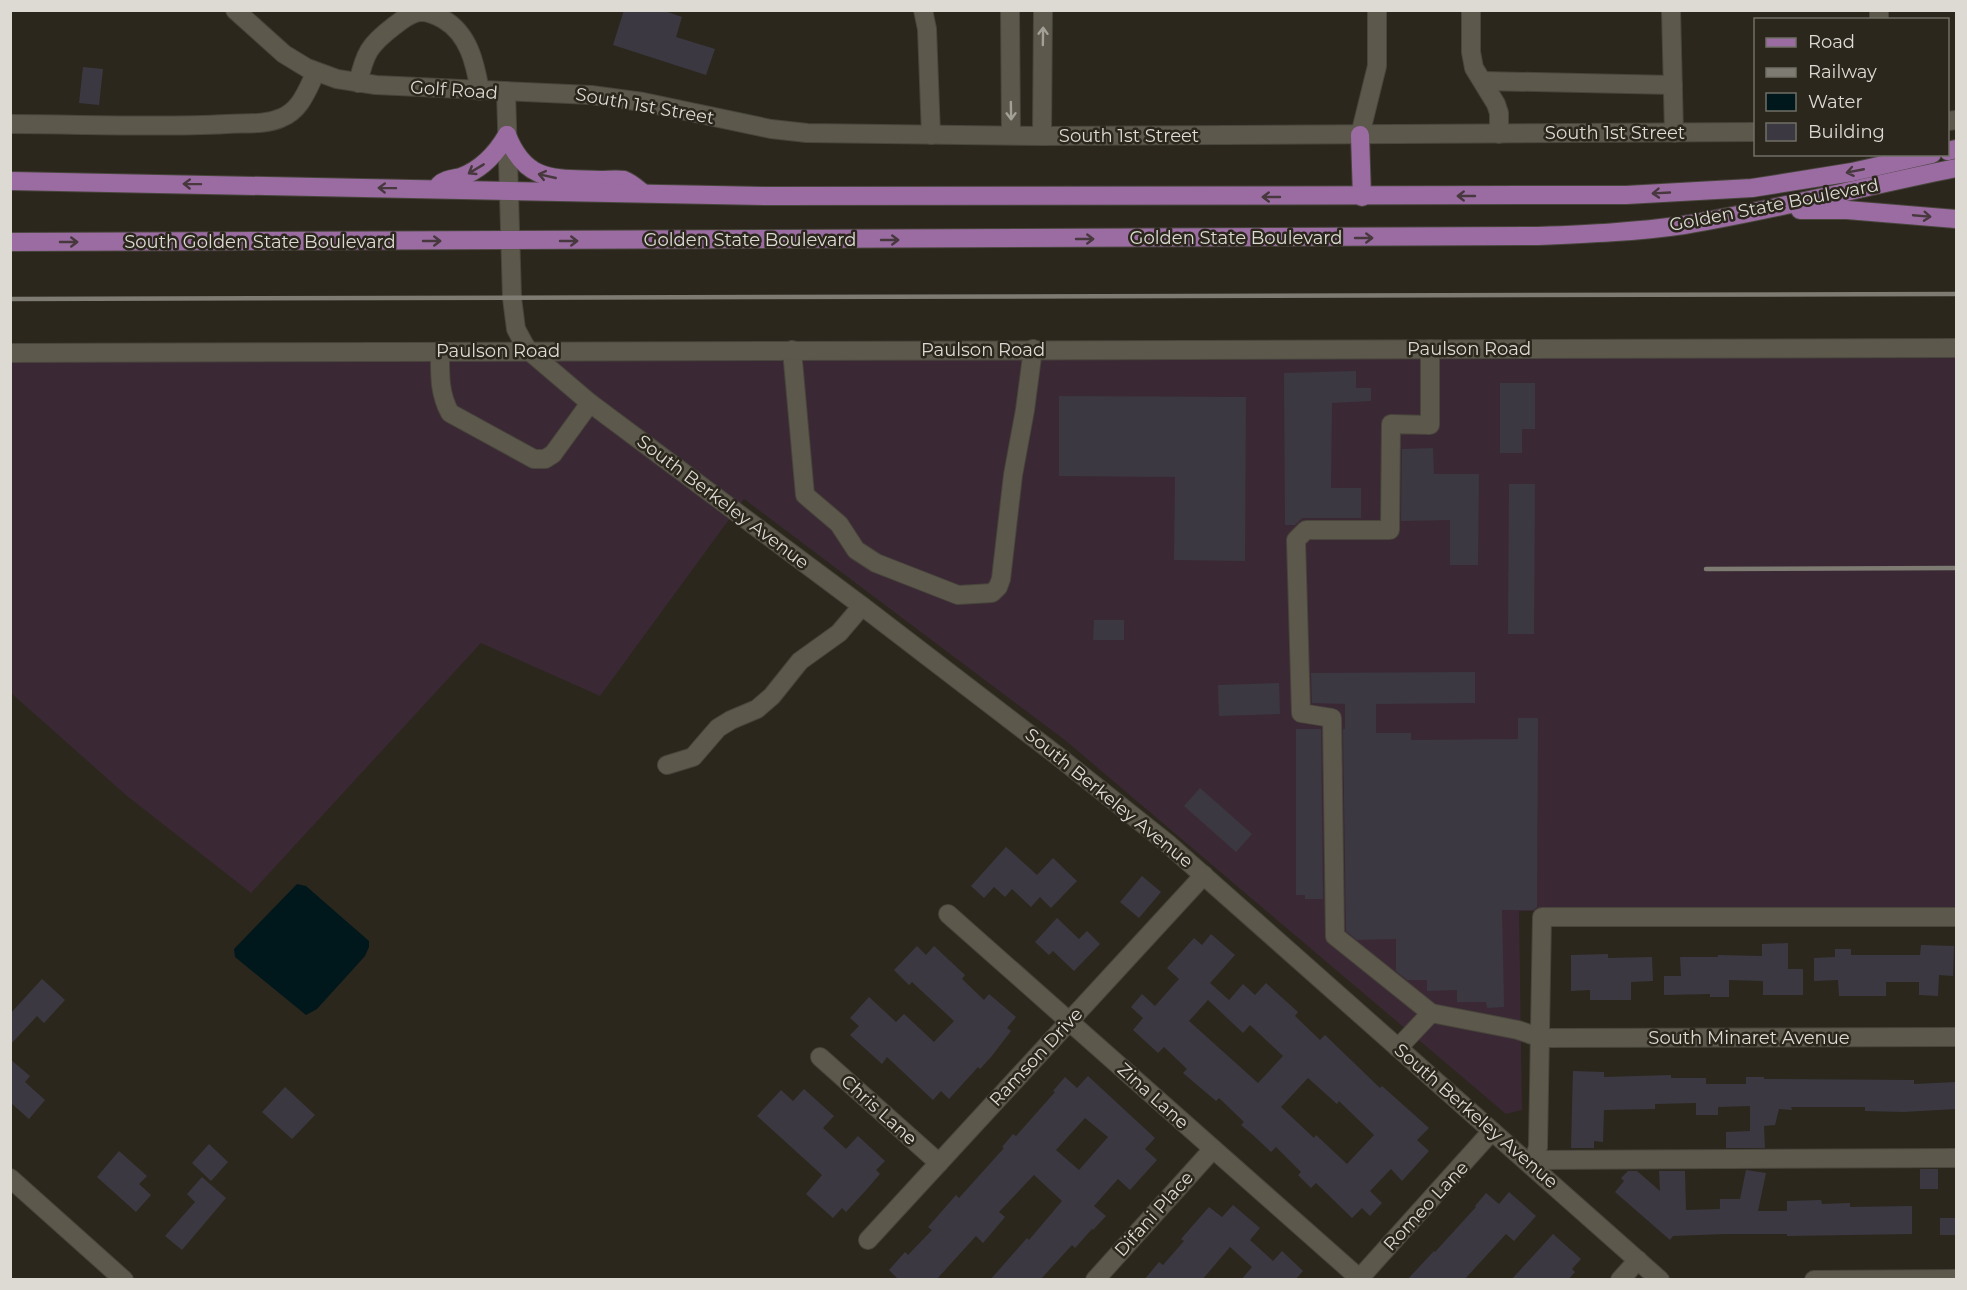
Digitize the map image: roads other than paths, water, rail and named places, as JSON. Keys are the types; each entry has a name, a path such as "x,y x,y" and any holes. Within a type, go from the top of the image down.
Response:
{"main road":[{"path":"435,189 443,181 462,176 479,167 498,149 507,135 520,158 532,170 543,176 626,180 643,194"},
{"path":"1360,135 1362,196"},
{"name":"Golden State Boulevard","path":"509,190 777,196 1626,195 1752,188 1922,156"},
{"name":"Golden State Boulevard","path":"510,241 1528,237 1650,229 1759,212 1956,168"},
{"path":"10,181 509,190"},
{"path":"1759,212 1847,210 1956,219"},
{"name":"South Golden State Boulevard","path":"10,242 510,241"}],"street":[{"name":"Golf Road","path":"235,10 284,54 316,72 337,79 358,83 506,91 514,321 519,336 529,351"},
{"path":"923,10 927,29 931,135"},
{"path":"1010,10 1011,135"},
{"path":"1042,136 1043,10"},
{"path":"1360,135 1377,66 1377,10"},
{"path":"1470,10 1471,52 1474,68 1499,112 1499,134"},
{"path":"1671,10 1674,133"},
{"path":"358,83 365,57 377,39 404,18 421,11 430,12 457,28 471,51 480,91"},
{"path":"1010,65 1042,64"},
{"path":"10,124 206,125 264,122 280,119 293,111 302,101 316,72"},
{"path":"1483,81 1673,85"},
{"name":"South 1st Street","path":"506,91 574,93 622,99 790,132 823,134 1042,136 1754,132"},
{"name":"Paulson Road","path":"10,353 1956,348"},
{"path":"792,350 805,495 839,524 856,550 876,562 958,595 992,593 998,587 1001,579 1013,475 1033,349"},
{"path":"1398,1048 1431,1013 1335,936 1332,718 1301,713 1296,540 1306,530 1390,530 1391,423 1431,425 1430,349"},
{"path":"440,351 440,387 444,403 450,413 534,459 545,459 553,454 590,403"},
{"name":"South Berkeley Avenue","path":"529,351 590,403 862,606 1127,810 1204,875 1492,1131 1533,1163 1660,1280"},
{"path":"667,765 693,757 718,728 757,709 772,696 800,661 839,633 862,606"},
{"name":"Ramson Drive","path":"868,1240 1204,875"},
{"name":"Zina Lane","path":"948,914 1358,1279"},
{"path":"1956,917 1542,917 1538,1147 1533,1163 1956,1158"},
{"name":"South Minaret Avenue","path":"1431,1013 1518,1030 1541,1038 1956,1037"},
{"name":"Chris Lane","path":"820,1057 939,1163"},
{"name":"Romeo Lane","path":"1358,1279 1492,1131"},
{"name":"Difani Place","path":"1095,1280 1213,1149"},
{"path":"10,1178 124,1280"},
{"path":"1620,1280 1638,1260"},
{"path":"1814,1280 1956,1279"}],"water":[{"path":"297,884 306,886 369,941 365,956 317,1009 306,1015 235,957 234,949"}],"railway":[{"path":"10,299 1956,294"},
{"path":"1706,569 1956,568"}]}
